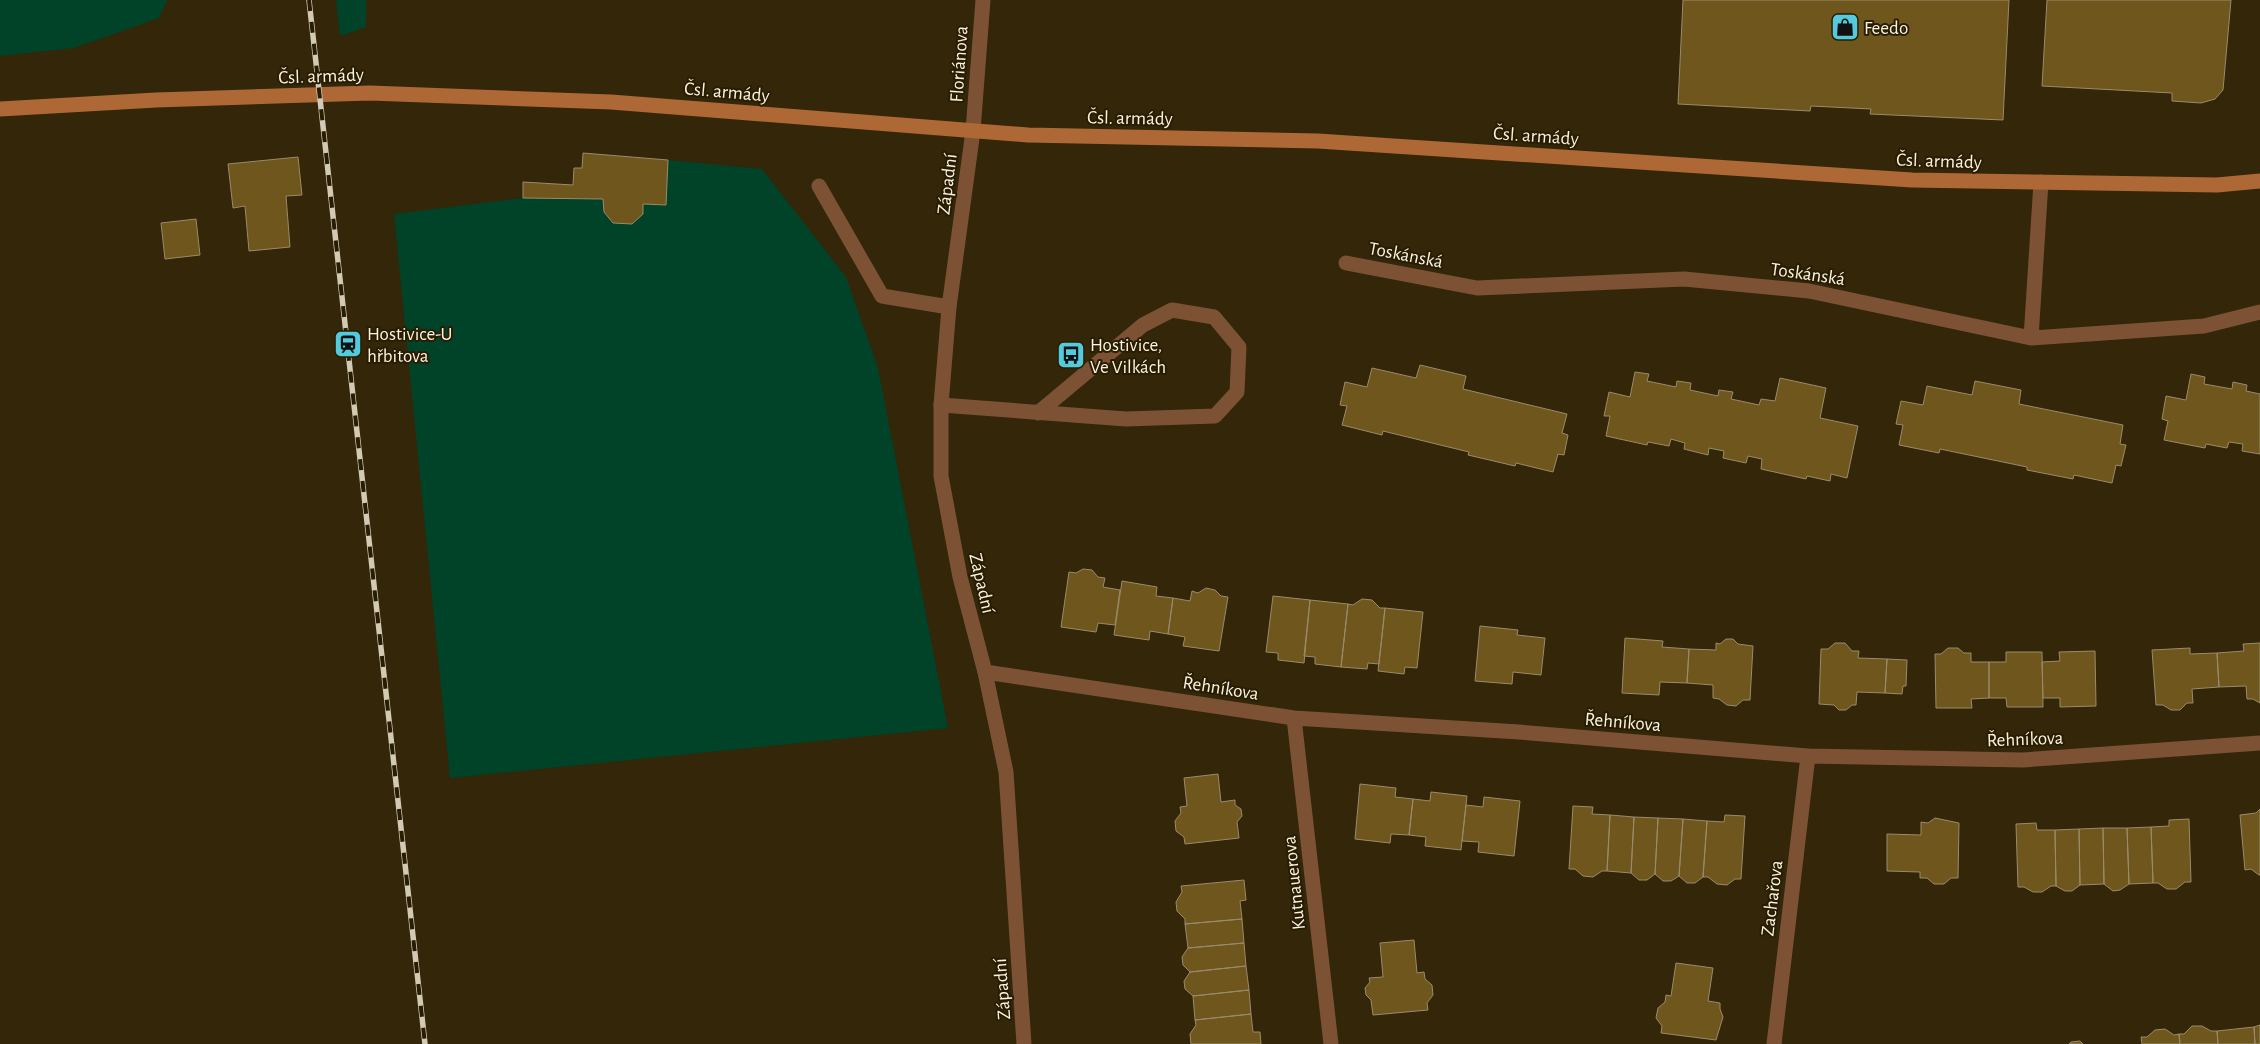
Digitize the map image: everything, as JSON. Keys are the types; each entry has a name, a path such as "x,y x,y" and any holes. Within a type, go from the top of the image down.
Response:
{"main road":[{"name":"Čsl. armády","path":"0,109 156,100 370,94 611,102 1028,135 1318,141 1912,180 2217,185 2260,181"}],"street":[{"name":"Floriánova","path":"973,131 983,0"},
{"name":"Západní","path":"973,131 949,308 942,405 941,476 960,577 985,672 1006,772 1024,1044"},
{"path":"2031,338 2041,182"},
{"path":"819,186 882,296 949,308"},
{"name":"Toskánská","path":"1346,263 1477,288 1684,279 1809,291 2031,338 2204,326 2260,312"},
{"path":"942,405 1126,419 1215,416 1237,392 1239,347 1214,317 1172,310 1143,325 1038,412"},
{"name":"Řehníkova","path":"985,672 1294,718 1519,732 1808,756 2023,760 2260,743"},
{"name":"Kutnauerova","path":"1294,718 1331,1044"},
{"name":"Zachařova","path":"1774,1044 1808,756"}],"green space":[{"path":"0,0 167,0 159,18 74,48 0,56"},
{"path":"336,0 366,0 366,27 340,36"},
{"path":"668,160 762,169 846,277 878,368 948,728 450,778 394,214 523,198 603,199 604,212 613,223 643,214 643,204 666,205"}],"building":[{"path":"1683,0 2009,0 2003,120 1870,114 1871,109 1811,106 1810,111 1678,104"},
{"path":"2047,0 2231,0 2223,90 2215,99 2201,103 2172,101 2172,93 2042,86"},
{"path":"583,153 668,160 666,205 643,204 643,214 632,224 613,223 604,212 603,199 523,198 523,182 573,185 574,168 582,168"},
{"path":"298,157 302,195 286,196 290,247 249,251 245,206 233,208 228,164"},
{"path":"196,219 200,255 165,259 161,223"},
{"path":"1420,365 1466,376 1463,389 1567,414 1562,433 1568,435 1564,455 1558,454 1553,472 1516,463 1515,466 1468,455 1469,452 1383,431 1382,435 1342,425 1347,406 1340,405 1345,382 1367,387 1372,368 1416,378"},
{"path":"1635,372 1649,374 1647,381 1676,387 1677,381 1691,383 1690,390 1718,396 1719,390 1733,392 1731,399 1759,405 1761,399 1775,401 1780,378 1826,388 1820,418 1858,426 1847,478 1831,474 1830,481 1807,476 1806,479 1761,469 1762,459 1748,456 1746,463 1723,458 1724,451 1709,448 1708,455 1684,449 1685,443 1671,439 1669,446 1648,442 1647,445 1606,436 1610,416 1604,416 1609,392 1630,397"},
{"path":"2191,374 2205,377 2204,384 2232,389 2233,382 2247,385 2246,391 2260,394 2260,454 2242,451 2243,444 2229,442 2227,448 2206,444 2205,448 2164,440 2168,421 2162,419 2166,396 2186,400"},
{"path":"1975,381 2021,390 2019,404 2123,425 2120,444 2126,445 2121,466 2116,465 2112,483 2074,475 2073,479 2027,470 2027,467 1940,449 1939,453 1899,445 1903,425 1896,424 1901,401 1923,405 1927,386 1972,395"},
{"path":"1083,569 1092,570 1098,577 1105,578 1103,587 1120,590 1115,625 1098,623 1096,632 1061,627 1069,572 1076,573"},
{"path":"1122,581 1157,587 1156,596 1173,598 1168,634 1150,631 1149,640 1114,635"},
{"path":"1206,588 1215,590 1221,596 1228,597 1219,651 1183,646 1185,637 1168,634 1173,598 1190,601 1192,591 1198,593"},
{"path":"1273,596 1310,600 1304,663 1278,660 1278,653 1266,652"},
{"path":"1362,599 1372,600 1380,608 1385,608 1379,664 1368,663 1367,669 1341,667 1348,604 1353,605"},
{"path":"1310,600 1348,604 1341,667 1315,664 1315,657 1304,656"},
{"path":"1385,608 1423,612 1417,668 1405,667 1404,674 1378,671"},
{"path":"1480,626 1518,630 1517,635 1545,638 1541,675 1513,672 1512,684 1475,681"},
{"path":"1625,638 1663,641 1662,647 1689,649 1687,683 1660,682 1659,695 1622,693"},
{"path":"1726,639 1733,639 1738,644 1753,646 1750,700 1743,700 1736,706 1727,705 1719,699 1713,698 1713,685 1687,683 1689,649 1716,650 1716,643 1720,644"},
{"path":"1835,643 1845,643 1852,651 1859,651 1858,658 1887,659 1885,693 1857,692 1856,705 1852,705 1846,710 1839,710 1834,705 1819,704 1821,649 1828,649"},
{"path":"2260,643 2260,703 2253,699 2247,699 2246,686 2219,687 2217,653 2244,651 2243,644"},
{"path":"1948,648 1958,648 1964,653 1971,653 1971,662 1989,662 1989,698 1971,699 1972,708 1936,708 1935,654 1941,654"},
{"path":"2190,648 2190,654 2217,653 2219,687 2192,689 2193,703 2187,703 2180,710 2171,710 2163,705 2156,705 2152,650"},
{"path":"2095,651 2096,706 2060,707 2060,698 2043,698 2042,662 2060,661 2059,652"},
{"path":"2006,652 2042,652 2043,707 2007,707 2006,698 1989,698 1989,662 2006,662"},
{"path":"1887,659 1907,660 1906,686 1903,686 1902,694 1885,693"},
{"path":"1218,774 1221,802 1235,800 1235,805 1241,809 1242,816 1237,822 1239,838 1185,844 1184,837 1176,831 1175,821 1181,813 1180,807 1187,806 1184,778"},
{"path":"1360,784 1396,788 1395,797 1413,799 1409,835 1391,834 1390,843 1355,839"},
{"path":"1431,792 1467,796 1461,850 1425,846 1426,837 1409,835 1413,799 1430,801"},
{"path":"1484,797 1520,801 1514,856 1478,852 1479,842 1462,841 1466,805 1483,807"},
{"path":"1573,806 1593,807 1592,814 1610,815 1607,871 1602,871 1593,877 1583,876 1575,869 1569,869"},
{"path":"2260,809 2259,875 2251,869 2245,870 2240,815 2256,813"},
{"path":"1610,815 1634,817 1631,873 1607,871"},
{"path":"1725,815 1745,816 1741,879 1735,879 1727,885 1717,884 1708,877 1703,877 1707,821 1724,822"},
{"path":"1634,817 1658,818 1655,874 1647,880 1639,880 1631,873"},
{"path":"1658,818 1683,819 1679,876 1671,881 1663,881 1655,874"},
{"path":"1935,818 1959,823 1958,878 1951,878 1944,884 1934,884 1927,878 1920,878 1920,872 1887,871 1887,834 1921,835 1921,822 1928,823"},
{"path":"1683,819 1707,821 1703,877 1695,883 1687,883 1679,876"},
{"path":"2189,819 2191,882 2185,882 2176,889 2167,889 2158,883 2153,883 2151,827 2169,826 2169,820"},
{"path":"2036,823 2037,830 2055,830 2056,886 2051,886 2042,892 2033,892 2024,887 2018,887 2016,824"},
{"path":"2151,827 2153,883 2129,884 2127,828"},
{"path":"2103,828 2127,828 2129,884 2120,890 2113,891 2104,884"},
{"path":"2103,828 2104,884 2080,885 2079,829"},
{"path":"2079,829 2080,885 2072,891 2065,891 2056,886 2055,830"},
{"path":"1244,880 1246,900 1240,901 1242,919 1185,924 1185,919 1177,911 1176,902 1182,892 1181,886"},
{"path":"1242,919 1244,943 1188,948 1185,924"},
{"path":"1414,940 1417,973 1424,972 1425,979 1432,985 1433,995 1427,1003 1428,1010 1373,1015 1371,1000 1366,995 1365,988 1370,982 1369,978 1383,977 1380,943"},
{"path":"1244,943 1246,966 1190,972 1183,965 1182,957 1188,948"},
{"path":"1676,963 1713,968 1708,1001 1720,1003 1723,1017 1716,1040 1661,1033 1662,1026 1656,1018 1658,1008 1665,1002 1666,995 1671,996"},
{"path":"1246,966 1249,990 1193,996 1185,989 1184,981 1190,972"},
{"path":"1249,990 1251,1014 1195,1020 1193,996"},
{"path":"1251,1014 1253,1032 1260,1032 1261,1044 1191,1044 1190,1034 1196,1025 1195,1020"},
{"path":"2260,1025 2260,1044 2255,1044 2254,1027"},
{"path":"2192,1026 2202,1026 2211,1031 2217,1031 2218,1044 2180,1044 2179,1034 2184,1034"},
{"path":"2254,1027 2255,1044 2218,1044 2217,1031"},
{"path":"2165,1029 2174,1035 2179,1034 2180,1044 2142,1044 2141,1037 2147,1037 2155,1030"},
{"path":"2080,1041 2083,1044 2069,1044 2071,1042"}],"railway":[{"path":"309,0 425,1044"}],"place":[{"name":"Feedo","path":"1845,27"},
{"name":"Hostivice-U hřbitova","path":"348,344"},
{"name":"Hostivice, Ve Vilkách","path":"1071,355"}]}
